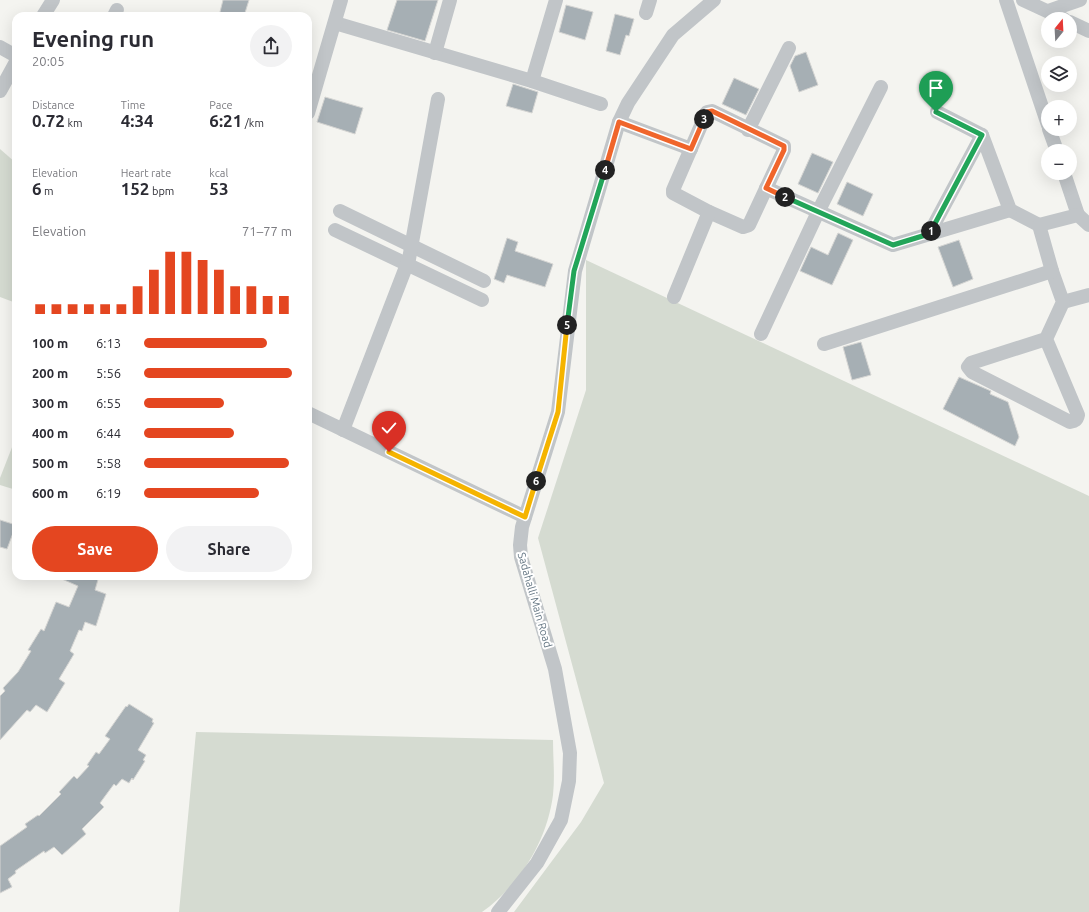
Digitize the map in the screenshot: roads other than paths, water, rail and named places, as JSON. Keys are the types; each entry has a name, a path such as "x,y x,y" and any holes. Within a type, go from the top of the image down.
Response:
{"street":[{"path":"46,12 53,0"},
{"path":"312,101 341,0"},
{"path":"435,53 450,0"},
{"path":"532,81 556,0"},
{"name":"Sadahalli Main Road","path":"498,912 537,863 562,820 569,781 570,753 555,669 521,557 520,535 558,412 574,271 619,122 628,103 673,35 714,0"},
{"path":"1006,0 1041,104"},
{"path":"1023,0 1048,11 1080,0"},
{"path":"335,23 532,81 601,104"},
{"path":"1077,25 1089,31"},
{"path":"0,47 12,54"},
{"path":"748,130 789,48"},
{"path":"0,91 12,69"},
{"path":"761,334 818,212 881,87"},
{"path":"343,430 407,264 438,98"},
{"path":"709,111 712,111 748,130 784,146 784,150 749,225 743,227 709,212 673,193 691,149 706,114 709,111"},
{"path":"936,112 982,135 1010,210 1039,225 1078,215"},
{"path":"619,122 691,149"},
{"path":"929,234 982,135"},
{"path":"1066,180 1078,215 1089,225"},
{"path":"766,188 893,245 1010,210"},
{"path":"340,212 484,281"},
{"path":"674,297 709,212"},
{"path":"1039,225 1052,271 1064,302 1046,339 971,363 968,369 1070,422 1076,420 1078,415 1046,339"},
{"path":"335,230 482,300"},
{"path":"824,344 1052,271"},
{"path":"1064,302 1089,295"},
{"path":"312,415 525,517"}]}
